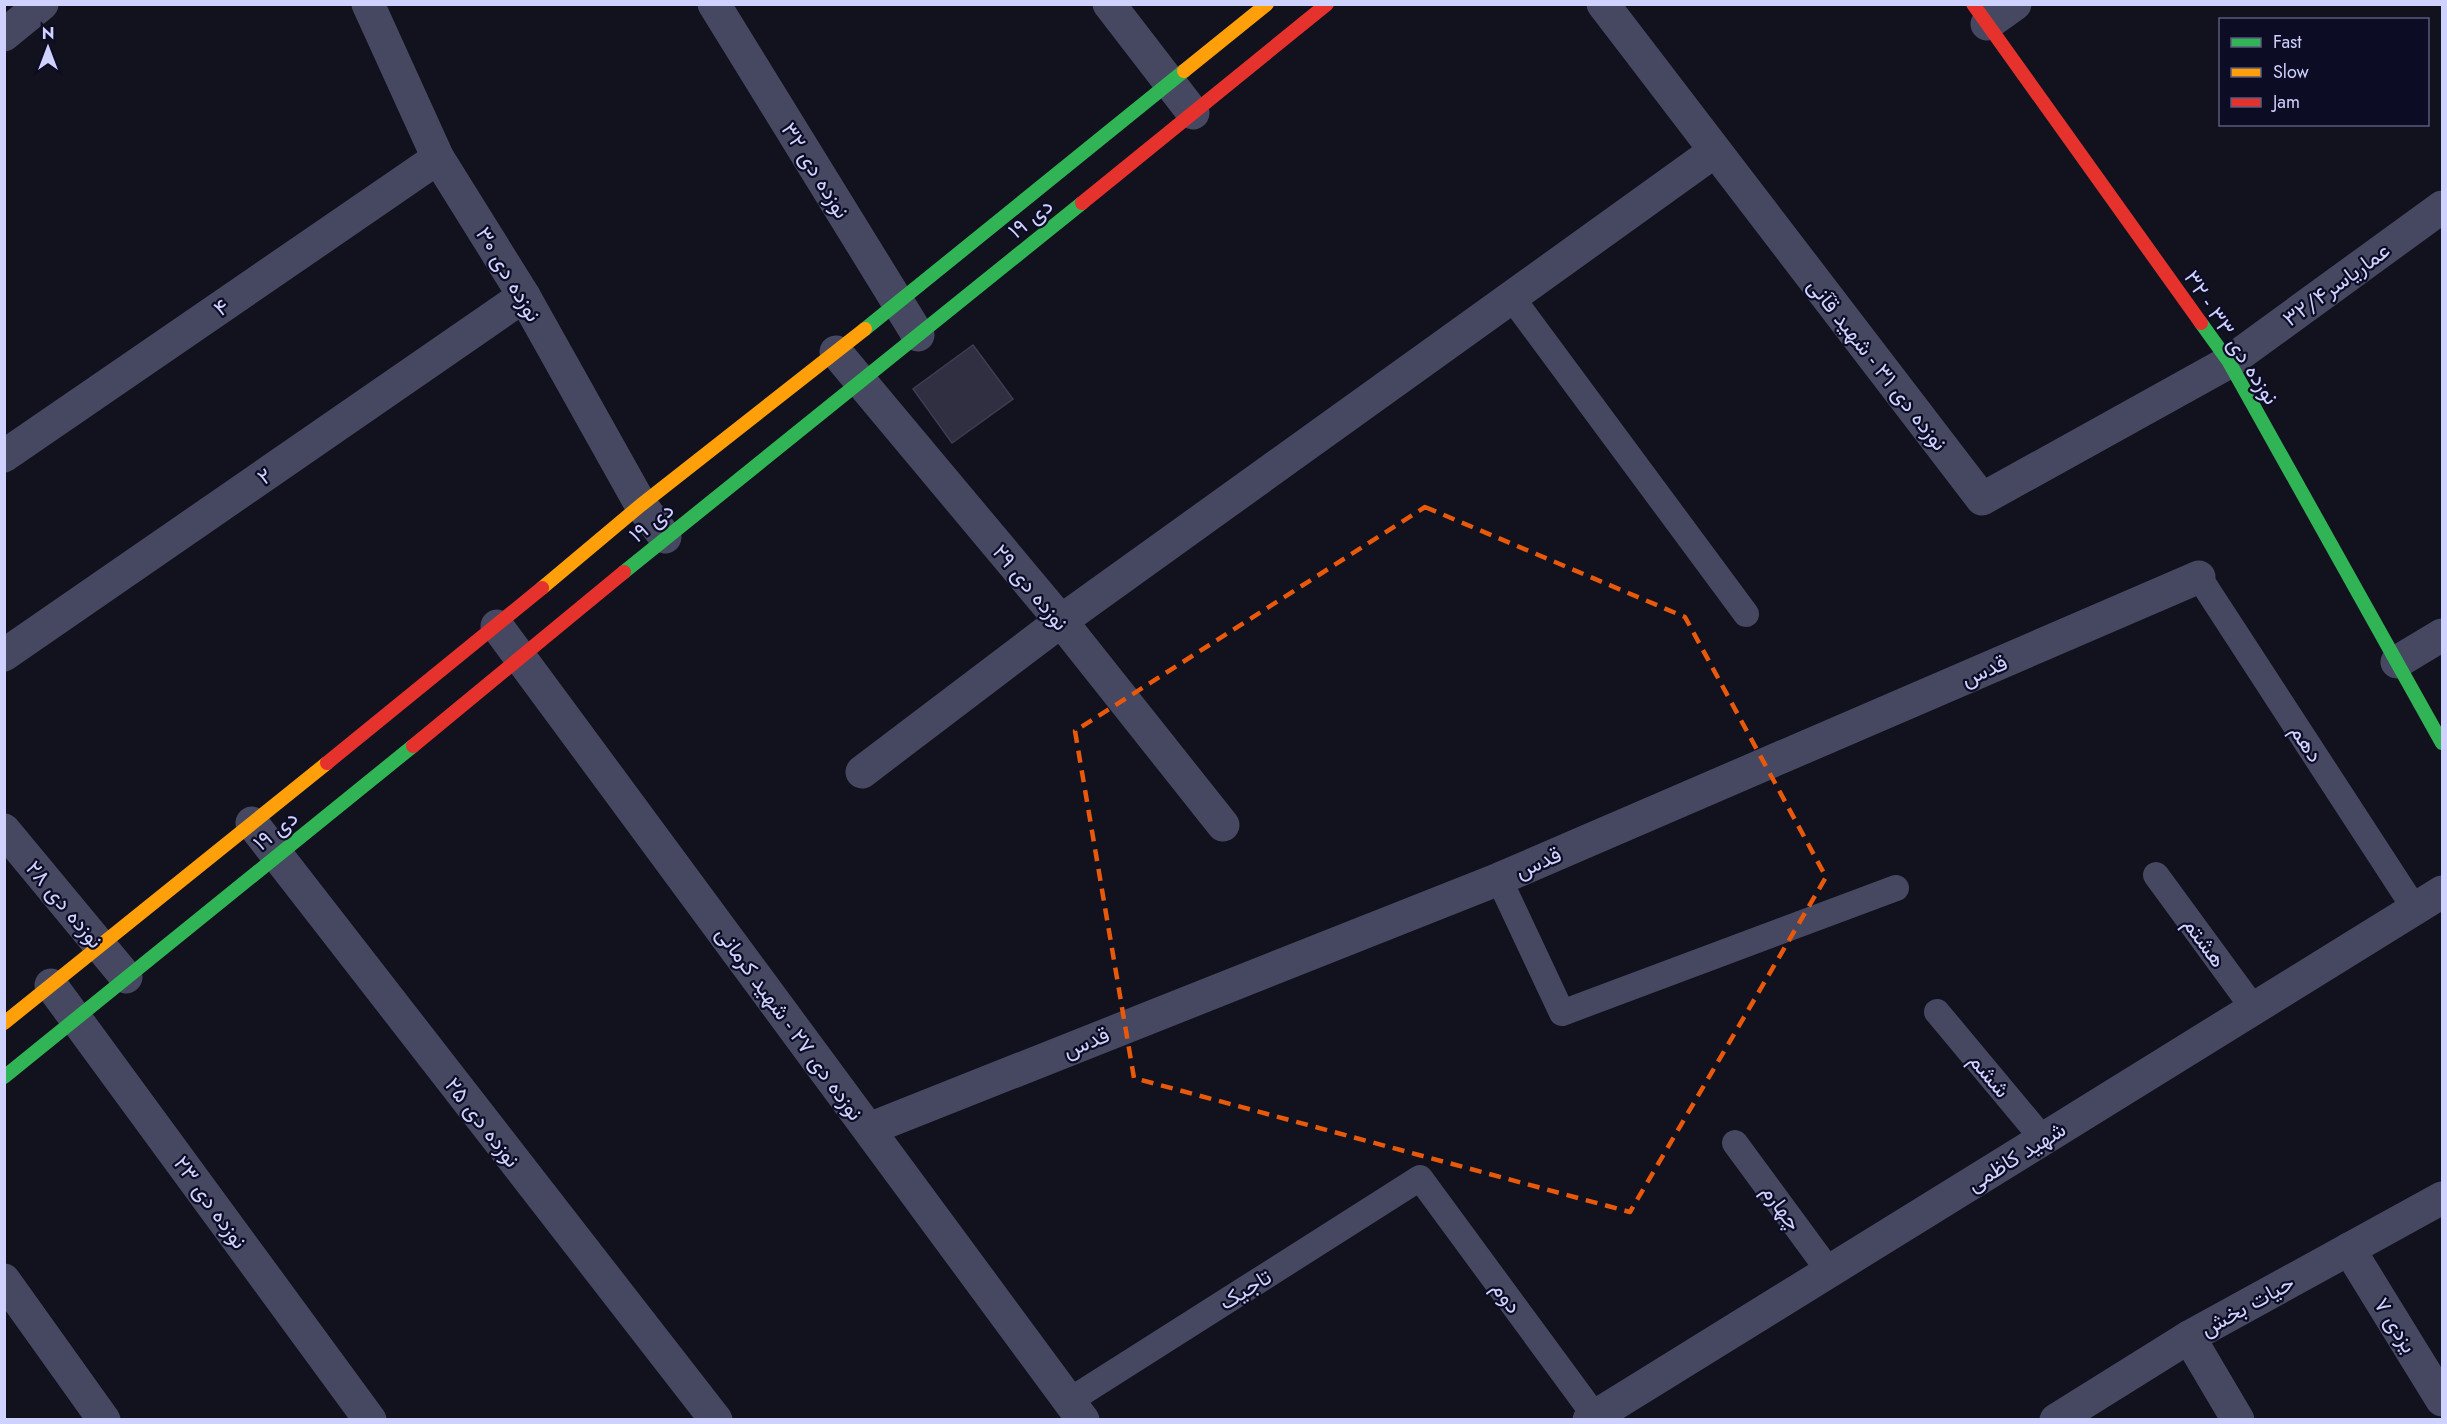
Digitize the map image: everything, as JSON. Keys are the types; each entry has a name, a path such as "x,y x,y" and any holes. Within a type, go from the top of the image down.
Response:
{"main road":[{"name":"۱۹ دی","path":"4,1023 497,626 641,505 837,352 1267,4"},
{"name":"۱۹ دی","path":"4,1077 521,658 664,537 861,382 1193,113 1315,8"},
{"name":"۳۲ - نوزده دی ۳۳","path":"1980,14 2229,362 2442,743"}],"street":[{"path":"4,35 42,4"},
{"name":"نوزده دی ۳۰","path":"368,4 438,158 524,296 641,505 664,537"},
{"name":"نوزده دی ۳۲","path":"714,4 918,335"},
{"path":"1109,4 1193,113"},
{"name":"نوزده دی ۳۱ - شهید قآنی","path":"1603,4 1982,499 2229,362"},
{"path":"1980,14 2015,4"},
{"path":"862,772 1060,621 1714,151"},
{"name":"۴","path":"4,456 438,158"},
{"name":"عماریاسر۳۲/۴","path":"2229,362 2442,207"},
{"name":"۲","path":"4,655 524,296"},
{"name":"نوزده دی ۲۹","path":"837,352 1060,621 1222,825"},
{"name":"قدس","path":"869,1129 1499,879 2199,577"},
{"name":"نوزده دی ۲۷ - شهید کرمانی","path":"497,626 1076,1410"},
{"path":"2397,662 2442,635"},
{"name":"نوزده دی ۲۵","path":"252,823 716,1419"},
{"name":"نوزده دی ۲۸","path":"4,830 126,977"},
{"name":"شهید کاظمی","path":"1592,1418 2429,900"},
{"name":"نوزده دی ۲۳","path":"51,985 370,1419"},
{"name":"حیات بخش","path":"2056,1419 2189,1337 2442,1198"},
{"name":"یزدی ۷","path":"2349,1249 2442,1400"},
{"path":"4,1280 104,1419"},
{"path":"2189,1337 2238,1419"}],"lane":[{"path":"1512,298 1746,614"},
{"name":"دهم","path":"2199,577 2429,900"},
{"name":"هشتم","path":"2156,875 2254,1008"},
{"path":"1499,879 1562,1013 1896,888"},
{"name":"ششم","path":"1937,1012 2043,1139"},
{"name":"چهارم","path":"1735,1143 1829,1271"},
{"name":"تاجیک","path":"1076,1410 1420,1178"},
{"name":"دوم","path":"1420,1178 1592,1418"}],"highlighted area":[{"path":"1425,507 1685,617 1826,877 1630,1212 1134,1078 1075,731"}],"building":[{"path":"973,345 1013,399 952,443 913,389"}],"traffic: fast":[{"path":"865,329 1184,71"},
{"path":"624,572 1082,203"},
{"path":"2201,323 2229,362 2442,743"},
{"path":"4,1077 413,746"}],"traffic: slow":[{"path":"1184,71 1267,4"},
{"path":"542,588 641,505 865,329"},
{"path":"4,1023 327,763"}],"traffic: jam":[{"path":"1082,203 1327,4"},
{"path":"1973,4 2201,323"},
{"path":"413,746 624,572"},
{"path":"327,763 542,588"}]}
